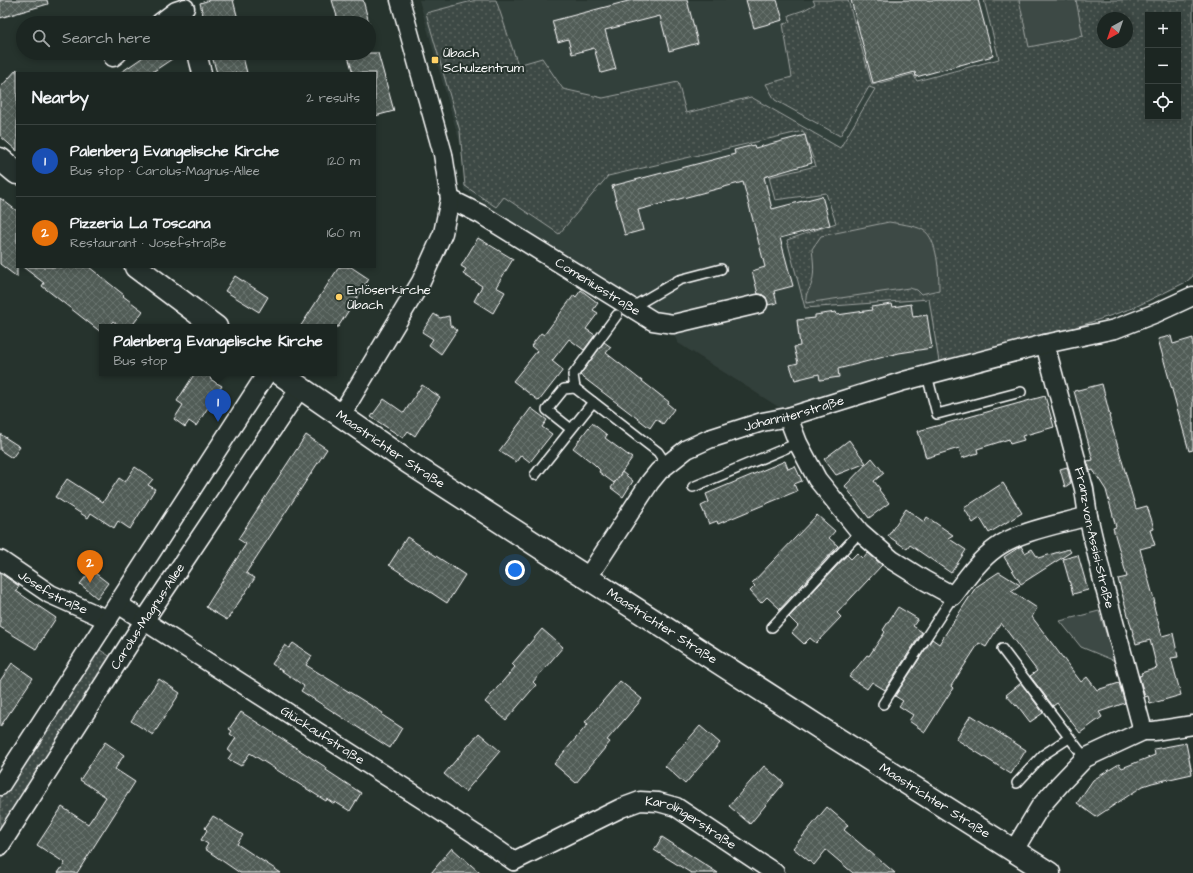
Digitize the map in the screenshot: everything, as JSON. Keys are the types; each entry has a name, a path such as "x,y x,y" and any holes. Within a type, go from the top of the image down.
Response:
{"street":[{"path":"341,416 421,282 443,233 450,199 443,154 400,0"},
{"path":"169,16 176,11 186,10"},
{"path":"199,60 202,72"},
{"path":"0,159 16,172"},
{"name":"Comeniusstraße","path":"450,199 482,215 624,312 653,321 673,324 758,304"},
{"path":"137,268 212,324"},
{"name":"Johanniterstraße","path":"588,577 650,482 666,464 687,449 709,439 762,422 788,417 926,375 1045,344 1115,329 1156,313 1193,296"},
{"name":"Franz-von-Assisi-Straße","path":"1045,344 1084,489 1088,516 1103,581 1143,731"},
{"path":"0,786 265,376"},
{"name":"Maastrichter Straße","path":"283,376 414,466 851,748 1049,873"},
{"name":"Carolus-Magnus-Allee","path":"0,846 144,621 300,388"},
{"path":"788,417 798,443 817,479 860,532 892,560 953,596 978,564 996,547 1019,535 1088,516"},
{"name":"Josefstraße","path":"0,560 50,594 108,620"},
{"name":"Glückaufstraße","path":"118,604 475,834 510,867"},
{"path":"1014,850 1040,807 1085,758 1143,731 1154,731 1193,725"},
{"name":"Karolingerstraße","path":"510,867 621,808 640,801 658,802 676,808 775,873"}],"lane":[{"path":"666,464 658,452 574,388 573,375 624,312 679,280 721,269"},
{"path":"926,375 937,414 1021,392"},
{"path":"571,429 547,410 564,390 574,388"},
{"path":"535,475 592,402"},
{"path":"693,487 798,443"},
{"path":"772,627 860,532"},
{"path":"883,704 953,596"},
{"path":"1002,649 1085,758"},
{"path":"1017,783 1044,755 1069,738"}],"shaded area":[{"path":"419,0 1193,0 1193,277 1186,283 1138,308 780,408 678,343 664,316 556,250 464,190 464,157"},
{"path":"476,0 496,0 518,65 542,58 563,89 603,98 678,82 686,113 751,97 840,148 875,89 869,87 840,136 775,100 766,84 792,77 783,24 790,22 789,15 804,10 815,4 813,0 848,0 872,85 913,74 917,81 999,59 984,0 1193,0 1193,276 1186,282 1133,308 1056,334 939,362 929,299 805,308 787,240 836,223 826,193 775,200 769,177 816,166 803,131 608,176 559,234 504,197 496,207 465,186 460,131 426,13"},
{"path":"1019,0 1076,0 1083,36 1029,47"},
{"path":"889,222 915,227 928,234 937,257 939,290 921,294 917,290 909,288 806,303 806,296 813,278 814,265 812,249 821,236"},
{"path":"1099,611 1115,661 1081,647 1060,621"},
{"path":"97,648 114,659 0,836 0,799"}],"building":[{"path":"0,0 47,0 48,4 0,18"},
{"path":"210,0 233,0 237,16 203,16 200,3"},
{"path":"332,0 363,0 367,16 337,16"},
{"path":"632,0 687,0 698,43 669,51 660,16 605,30 616,69 601,73 594,48 572,54 568,39 558,42 552,21"},
{"path":"746,0 777,0 783,20 754,28"},
{"path":"851,0 978,0 993,56 916,77 915,72 873,83"},
{"path":"376,53 378,53 394,111 376,116 376,72 353,72 349,60 376,60"},
{"path":"139,60 170,60 152,72 121,72"},
{"path":"213,60 244,60 247,72 217,72"},
{"path":"17,69 16,150 0,136 0,88"},
{"path":"805,135 812,163 764,177 772,209 822,196 830,225 780,238 793,286 774,291 777,303 768,305 766,297 758,294 752,271 765,267 743,182 638,210 643,230 625,235 612,186 735,154 734,150 754,145 755,148"},
{"path":"0,198 16,210 17,277 0,264"},
{"path":"478,238 513,259 496,287 505,292 493,313 474,301 482,286 463,274 466,269 461,266"},
{"path":"24,268 90,268 143,311 133,324 117,324 113,321 110,324 99,324 99,331 42,286 44,283"},
{"name":"Erlöserkirche Übach","path":"338,268 352,268 369,279 338,327 337,324 302,324"},
{"path":"235,276 268,297 259,312 225,291"},
{"path":"581,290 598,303 593,310 598,313 586,329 595,335 584,350 569,339 552,361 563,370 539,401 513,381 537,351 531,346 541,333 544,335 574,295 576,297"},
{"path":"892,304 893,307 911,304 913,317 927,315 932,348 899,353 838,369 839,377 820,380 819,374 795,380 790,365 798,363 794,347 800,346 797,320 815,318 815,315 836,312 837,315 872,310 871,307"},
{"path":"434,314 440,318 449,316 450,325 457,330 441,354 429,345 433,339 422,332"},
{"path":"1171,336 1173,344 1193,338 1193,450 1189,451 1158,339"},
{"path":"604,342 611,347 606,353 669,402 668,404 674,409 663,424 656,419 650,428 580,375"},
{"path":"193,376 212,376 210,379 222,386 196,426 189,421 185,427 174,419 183,405 177,401"},
{"path":"1102,384 1109,416 1136,509 1147,506 1151,518 1154,529 1150,530 1155,545 1140,549 1155,603 1153,603 1162,636 1173,633 1178,657 1171,658 1181,695 1150,704 1148,696 1145,697 1139,676 1142,675 1141,673 1157,668 1150,640 1136,644 1118,579 1127,577 1113,528 1116,527 1106,490 1093,470 1090,471 1087,461 1093,460 1074,391"},
{"path":"422,385 440,397 415,436 408,431 403,438 371,417 384,399 404,413"},
{"path":"1045,396 1054,427 1022,436 1024,440 1010,444 1009,439 977,449 978,453 962,458 959,448 926,458 918,431"},
{"path":"531,408 547,420 542,427 552,434 530,462 521,455 516,462 499,451"},
{"path":"592,423 607,435 605,438 632,458 614,483 599,472 600,470 594,464 573,448"},
{"path":"0,434 20,447 12,458 0,450"},
{"path":"306,435 327,449 246,573 255,578 227,620 206,607 246,544 238,539"},
{"path":"849,440 866,463 836,475 824,459"},
{"path":"872,458 884,473 874,481 889,503 869,518 845,486"},
{"path":"785,461 788,469 795,466 802,481 794,484 797,491 718,524 717,521 709,524 701,506 709,502 706,494"},
{"path":"135,467 153,479 148,485 155,489 130,529 118,521 114,528 91,513 88,518 55,497 67,479 103,502 119,478 125,482"},
{"path":"1067,467 1071,483 1065,487 1060,469"},
{"path":"622,472 633,481 623,497 611,488"},
{"path":"1003,483 1022,513 989,533 980,518 973,523 964,508"},
{"path":"906,509 924,522 927,517 953,535 948,538 966,550 951,573 910,545 907,549 888,536"},
{"path":"817,515 835,531 829,538 838,546 780,609 767,597 761,603 750,591 755,586 752,583"},
{"path":"407,537 465,575 447,603 389,565"},
{"path":"1021,546 1025,553 1032,549 1038,558 1069,549 1071,552 1021,584 1004,557"},
{"path":"857,553 863,559 868,553 882,565 837,613 841,617 816,643 810,638 804,644 792,633 798,626 789,617 847,555 851,559"},
{"path":"1078,555 1088,590 1073,594 1063,559"},
{"path":"91,570 108,583 97,598 80,584"},
{"path":"999,572 1020,585 1011,591 1037,608 1032,617 1081,682 1087,677 1097,690 1119,683 1125,703 1099,712 1102,717 1080,733 1057,703 1053,706 1030,676 1037,671 1001,623 986,647 979,643 951,686 953,688 925,732 909,721 913,715 899,706 903,701 895,696 932,639 939,644 976,587"},
{"path":"0,573 19,586 16,591 56,618 36,649 0,627"},
{"path":"898,607 918,619 913,626 922,632 885,690 872,682 867,689 849,677 867,655 869,656 885,632 883,630"},
{"path":"542,629 563,647 533,682 536,685 506,720 485,702 515,667 512,664"},
{"path":"293,643 312,656 306,665 383,713 382,715 402,728 390,748 301,691 304,686 272,664 285,645 289,648"},
{"path":"12,663 33,678 0,727 0,681"},
{"path":"159,679 180,693 153,735 131,721"},
{"path":"620,681 642,699 607,740 610,742 576,783 554,764 588,724 585,722"},
{"path":"1021,683 1043,713 1030,722 1017,705 1016,706 1006,695"},
{"path":"241,712 327,768 326,770 361,793 350,811 335,802 334,804 327,799 326,801 250,753 241,766 228,759 232,753 228,750 236,738 230,734 232,731 229,729"},
{"path":"971,715 1026,750 1011,774 956,739"},
{"path":"700,726 720,743 685,784 665,766"},
{"path":"479,733 500,751 465,792 444,774"},
{"path":"105,742 124,755 115,769 135,782 77,873 58,873 65,863 37,845 62,807 88,824 97,811 106,797 80,780"},
{"path":"1186,743 1192,774 1143,786 1096,817 1077,803 1093,780 1119,764 1122,768 1155,755 1154,749"},
{"path":"764,766 784,783 750,824 729,806"},
{"path":"827,807 848,825 844,830 895,873 853,873 826,850 814,865 793,848"},
{"path":"213,816 243,835 237,844 281,873 240,873 205,849 208,844 201,840 207,830 205,828"},
{"path":"662,837 718,873 691,873 654,850"},
{"path":"452,848 480,873 431,873"}],"place":[{"name":"Übach Schulzentrum","path":"435,60"},
{"name":"Erlöserkirche Übach","path":"339,297"},
{"name":"Palenberg Evangelische Kirche","path":"218,422"},
{"name":"Pizzeria La Toscana","path":"90,583"}]}
